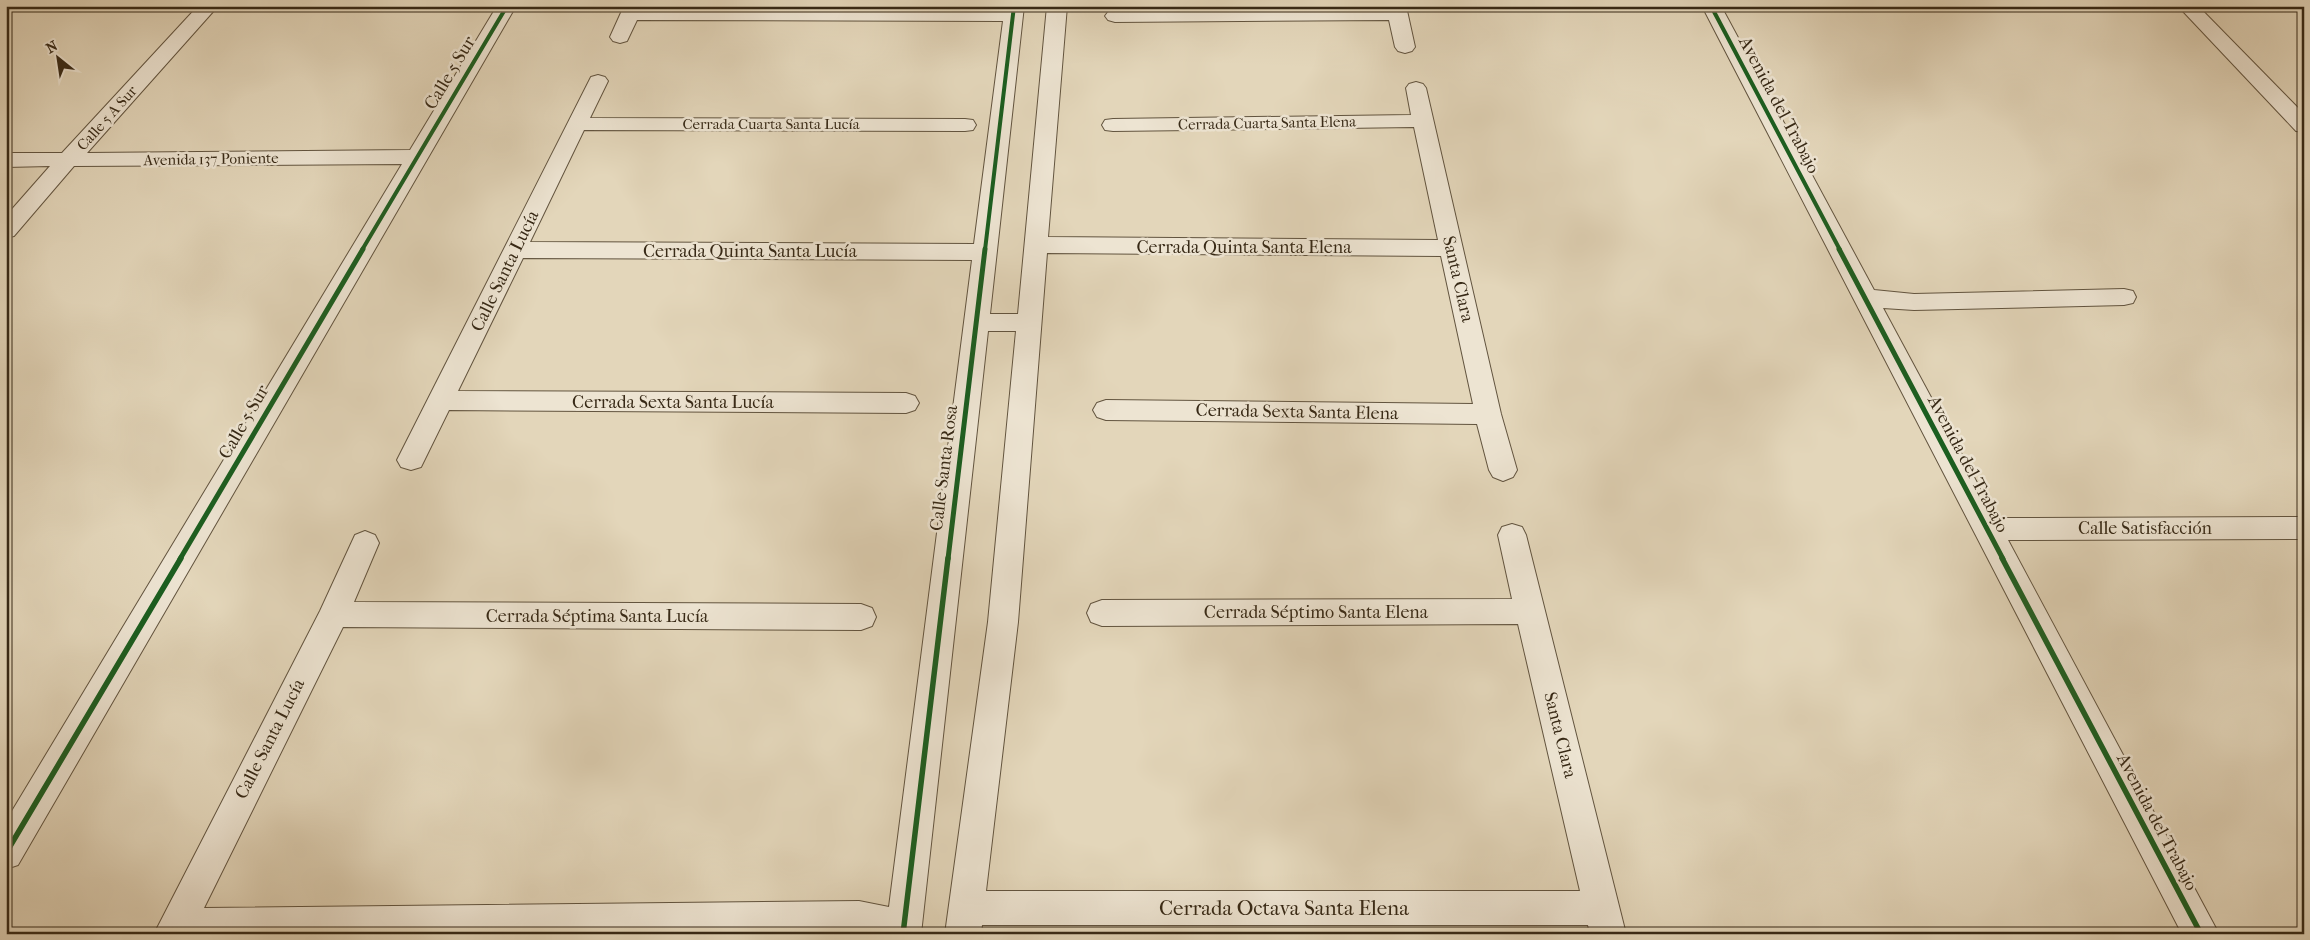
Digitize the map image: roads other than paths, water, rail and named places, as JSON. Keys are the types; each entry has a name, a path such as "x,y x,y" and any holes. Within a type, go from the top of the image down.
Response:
{"street":[{"name":"Calle 5 A Sur","path":"6,231 68,160 209,6"},
{"name":"Calle 5 Sur","path":"6,853 507,6"},
{"path":"964,921 1003,622 1057,6"},
{"name":"Avenida del Trabajo","path":"1711,6 2201,934"},
{"path":"2187,6 2304,126"},
{"path":"620,37 633,10 1013,11"},
{"path":"1115,16 1396,10 1405,47"},
{"name":"Calle Santa Rosa","path":"903,931 1013,11"},
{"name":"Calle Santa Lucía","path":"411,460 598,81"},
{"name":"Santa Clara","path":"1416,88 1488,414 1503,470"},
{"name":"Cerrada Cuarta Santa Elena","path":"1113,125 1422,121"},
{"name":"Cerrada Cuarta Santa Lucía","path":"577,124 965,125"},
{"name":"Avenida 137 Poniente","path":"6,160 416,157"},
{"name":"Cerrada Quinta Santa Elena","path":"1036,245 1451,248"},
{"name":"Cerrada Quinta Santa Lucía","path":"516,250 985,252"},
{"path":"1865,298 1914,302 2124,297"},
{"path":"976,322 1030,324"},
{"name":"Cerrada Sexta Santa Lucía","path":"441,400 906,403"},
{"name":"Cerrada Sexta Santa Elena","path":"1106,410 1488,414"},
{"name":"Calle Satisfacción","path":"1987,529 2304,528"},
{"name":"Santa Clara","path":"1512,535 1606,921"},
{"name":"Calle Santa Lucía","path":"174,930 334,614 365,543"},
{"name":"Cerrada Séptimo Santa Elena","path":"1102,613 1530,612"},
{"name":"Cerrada Séptima Santa Lucía","path":"334,614 861,617"},
{"path":"174,930 859,919 903,931"},
{"name":"Cerrada Octava Santa Elena","path":"964,921 1606,921"}]}
